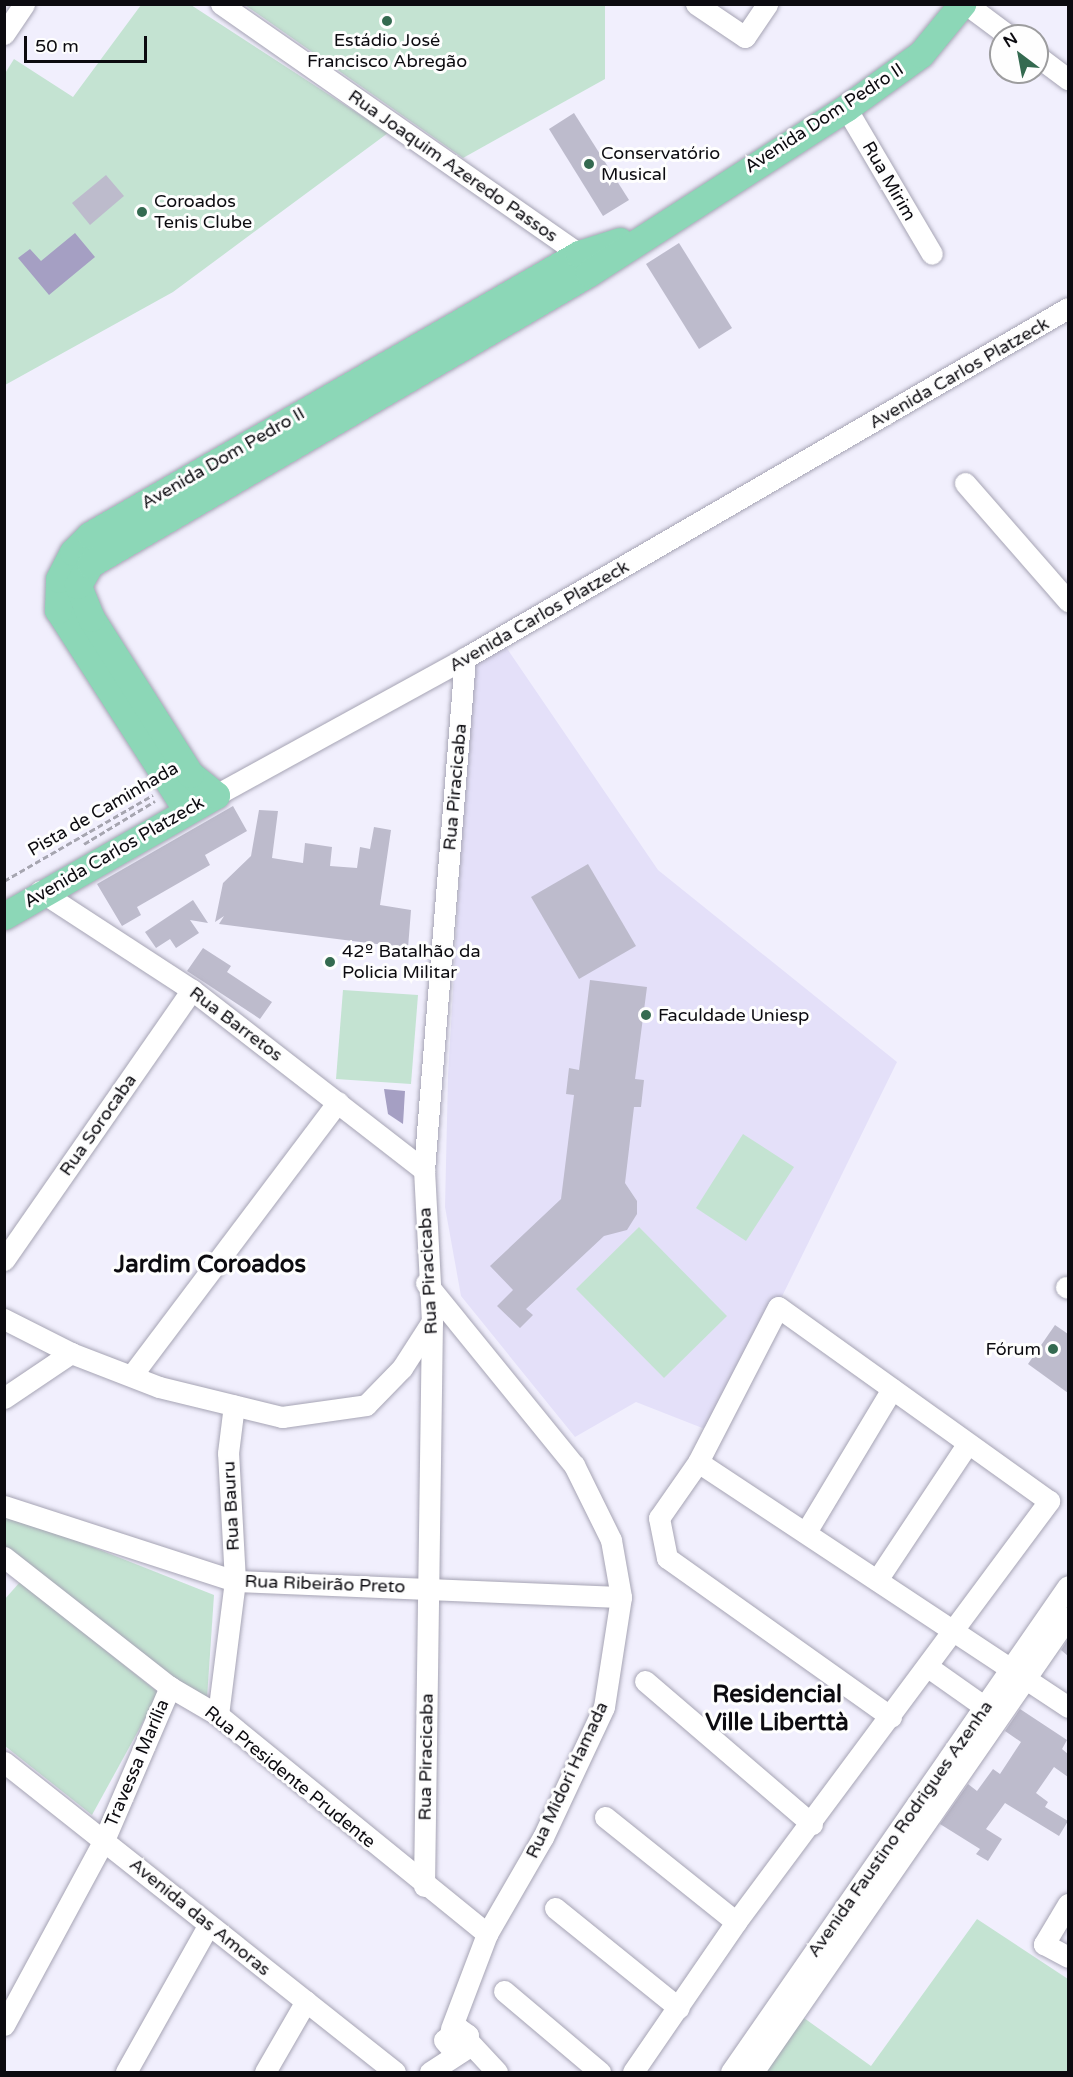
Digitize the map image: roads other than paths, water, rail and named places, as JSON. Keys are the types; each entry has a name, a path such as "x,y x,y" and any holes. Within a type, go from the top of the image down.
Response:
{"main road":[{"name":"Avenida Dom Pedro II","path":"176,795 58,610 59,579 73,552 90,535 584,263 641,234 846,108 921,54 964,4"},
{"name":"Avenida Dom Pedro II","path":"216,795 190,774 90,618 78,585 83,571 584,263"},
{"name":"Avenida Carlos Platzeck","path":"5,916 42,879 176,795 216,795"}],"street":[{"path":"4,34 24,4"},
{"name":"Rua Joaquim Azeredo Passos","path":"221,4 584,263"},
{"path":"696,4 745,37 767,4"},
{"path":"964,4 992,24"},
{"path":"1049,65 1068,79"},
{"name":"Rua Mirim","path":"846,108 932,254"},
{"name":"Avenida Carlos Platzeck","path":"216,795 465,658 1068,308"},
{"path":"965,483 1068,599"},
{"name":"Rua Piracicaba","path":"424,1886 432,1322 426,1282 424,1170 465,658"},
{"name":"Rua Barretos","path":"42,879 192,990 424,1170"},
{"name":"Rua Sorocaba","path":"4,1260 192,990"},
{"path":"132,1375 338,1102"},
{"name":"Rua Midori Hamada","path":"426,1282 574,1465 611,1540 621,1597 604,1707 543,1837 487,1934 461,2002 458,2042 430,2073"},
{"path":"633,2073 736,1922 812,1824 928,1667 1049,1501 777,1307 698,1462 659,1518 667,1558 891,1717"},
{"path":"4,1319 71,1353 132,1375 282,1417 366,1405 402,1368 432,1322"},
{"path":"4,1398 71,1353"},
{"path":"806,1532 892,1389"},
{"name":"Rua Bauru","path":"218,1715 235,1581 228,1453 234,1404"},
{"path":"877,1580 968,1443"},
{"path":"698,1462 954,1630 1017,1676 1068,1707"},
{"name":"Rua Ribeirão Preto","path":"4,1506 235,1581 621,1597"},
{"name":"Rua Presidente Prudente","path":"8,1568 170,1687 218,1715 424,1886 487,1934"},
{"name":"Avenida Faustino Rodrigues Azenha","path":"731,2073 780,2017 1017,1676 1068,1586"},
{"name":"Avenida Faustino Rodrigues Azenha","path":"891,1857 985,1707 1017,1676 1068,1617"},
{"path":"928,1667 985,1707"},
{"path":"645,1682 812,1824"},
{"name":"Travessa Marília","path":"4,2025 104,1840 170,1687"},
{"name":"Avenida das Amoras","path":"4,1762 395,2073"},
{"path":"605,1816 736,1922"},
{"path":"1068,1904 1044,1944 1068,1957"},
{"path":"555,1908 679,2008"},
{"path":"126,2073 208,1926"},
{"path":"504,1991 600,2073"},
{"path":"265,2073 306,2001"},
{"name":"Avenida Faustino Rodrigues Azenha","path":"753,2073 780,2017"},
{"path":"458,2042 492,2067"}],"place":[{"name":"Estádio José Francisco Abregão","path":"387,21"},
{"name":"Conservatório Musical","path":"589,164"},
{"name":"Coroados Tenis Clube","path":"142,212"},
{"name":"42º Batalhão da Policia Militar","path":"330,962"},
{"name":"Faculdade Uniesp","path":"646,1015"},
{"name":"Fórum","path":"1053,1349"}],"district":[{"name":"Jardim Coroados","path":"210,1265"},
{"name":"Residencial Ville Liberttà","path":"777,1709"}]}
